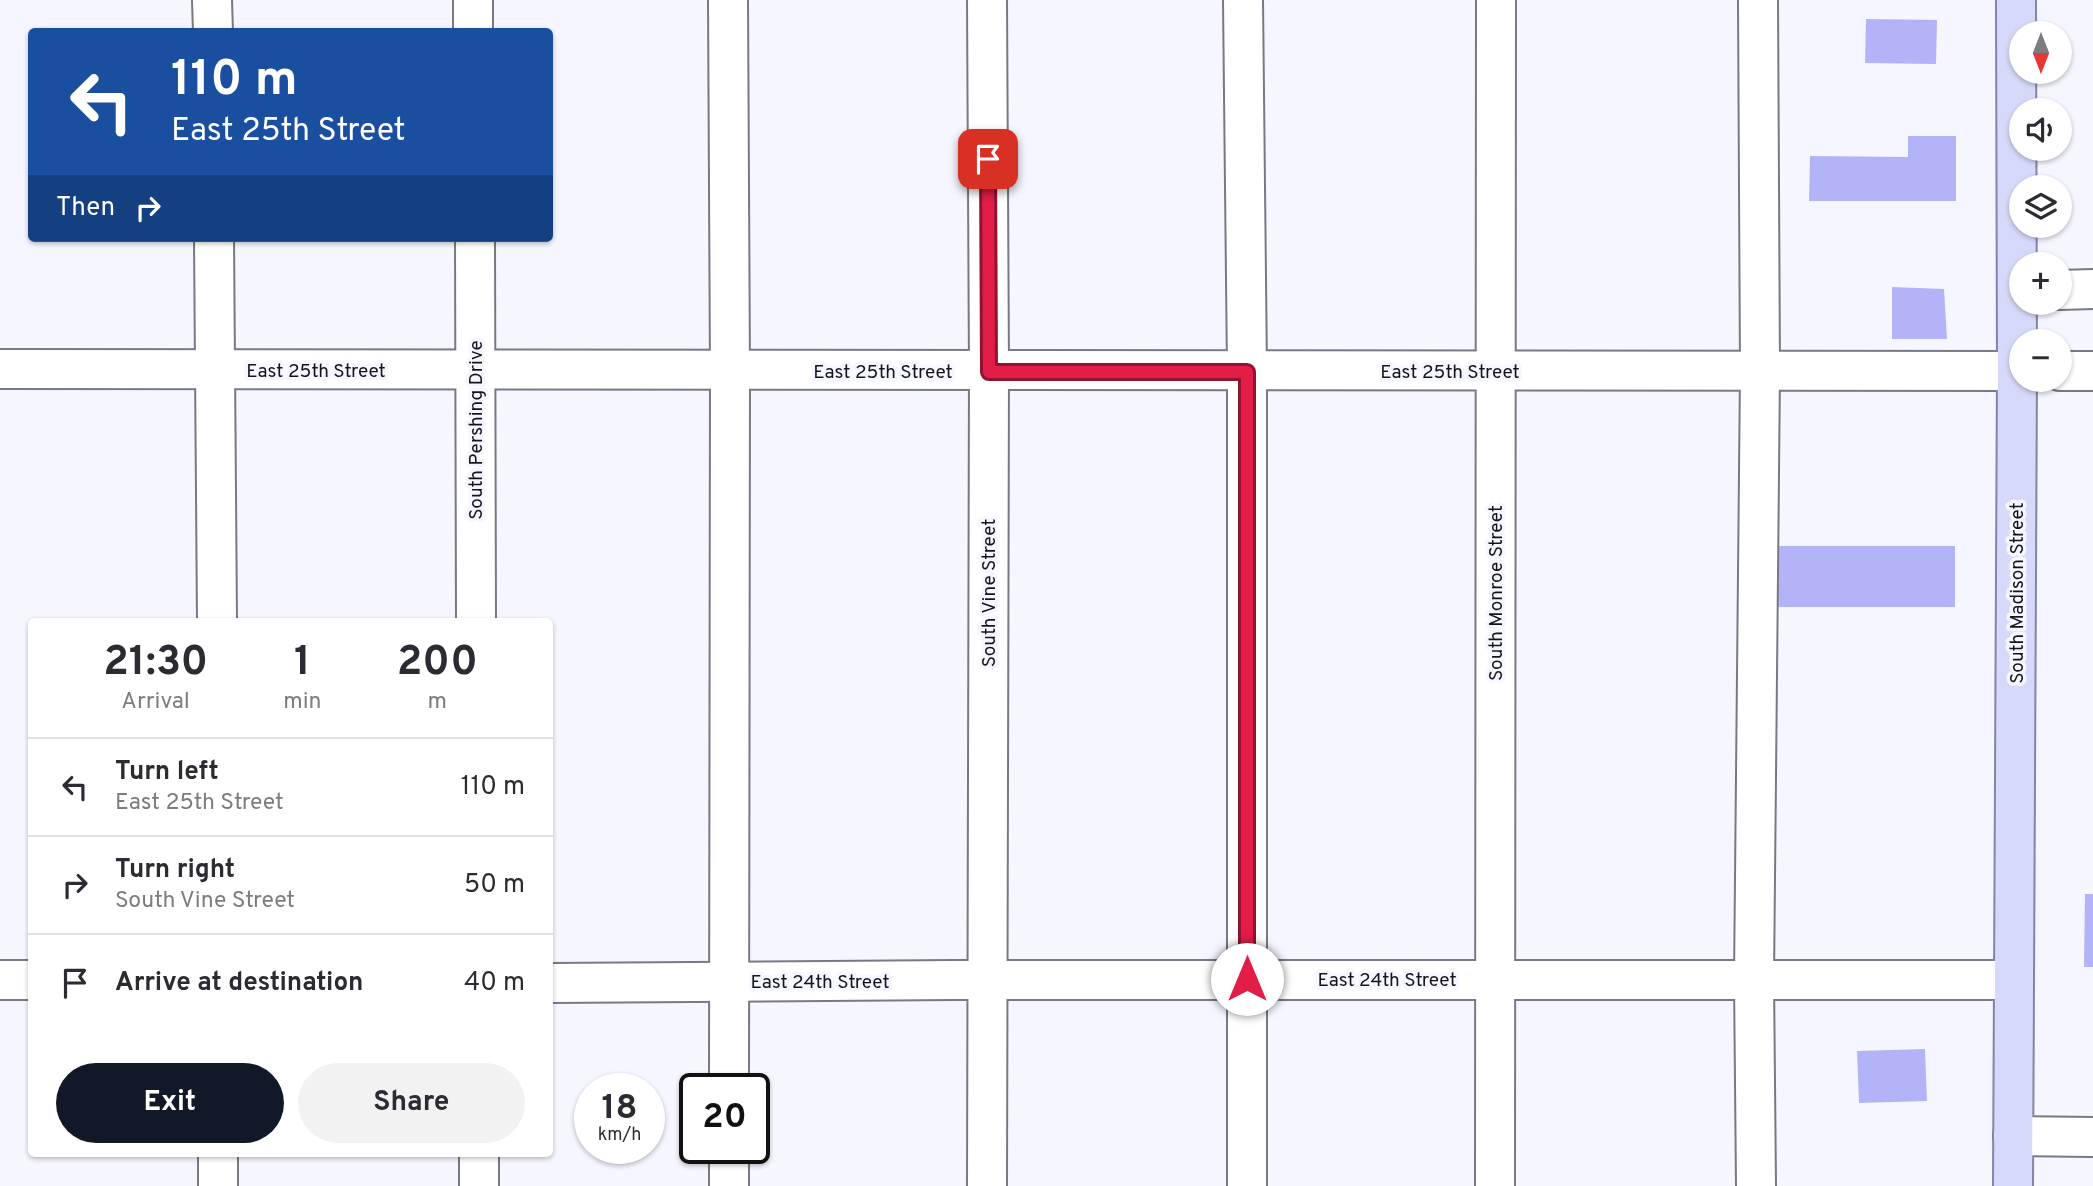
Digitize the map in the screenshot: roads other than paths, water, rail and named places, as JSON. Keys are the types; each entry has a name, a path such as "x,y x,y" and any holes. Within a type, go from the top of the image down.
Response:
{"main road":[{"name":"South Madison Street","path":"2016,0 2019,252"},
{"name":"South Madison Street","path":"2013,1186 2019,392"}],"street":[{"path":"212,0 213,28"},
{"path":"473,0 473,28"},
{"path":"728,0 729,1073"},
{"name":"South Vine Street","path":"986,1186 989,372 987,0"},
{"path":"1243,0 1247,372 1247,1186"},
{"name":"South Monroe Street","path":"1495,1186 1496,0"},
{"path":"1756,1186 1754,979 1760,372 1758,0"},
{"path":"214,242 217,618"},
{"name":"South Pershing Drive","path":"475,242 476,618"},
{"path":"2072,290 2093,289"},
{"name":"East 25th Street","path":"0,369 2009,372"},
{"path":"2072,372 2093,371"},
{"name":"East 24th Street","path":"553,983 1247,979 2014,980"},
{"path":"0,980 28,980"},
{"path":"2013,1136 2093,1137"},
{"path":"218,1157 218,1186"},
{"path":"479,1157 479,1186"},
{"path":"729,1164 729,1186"}]}
